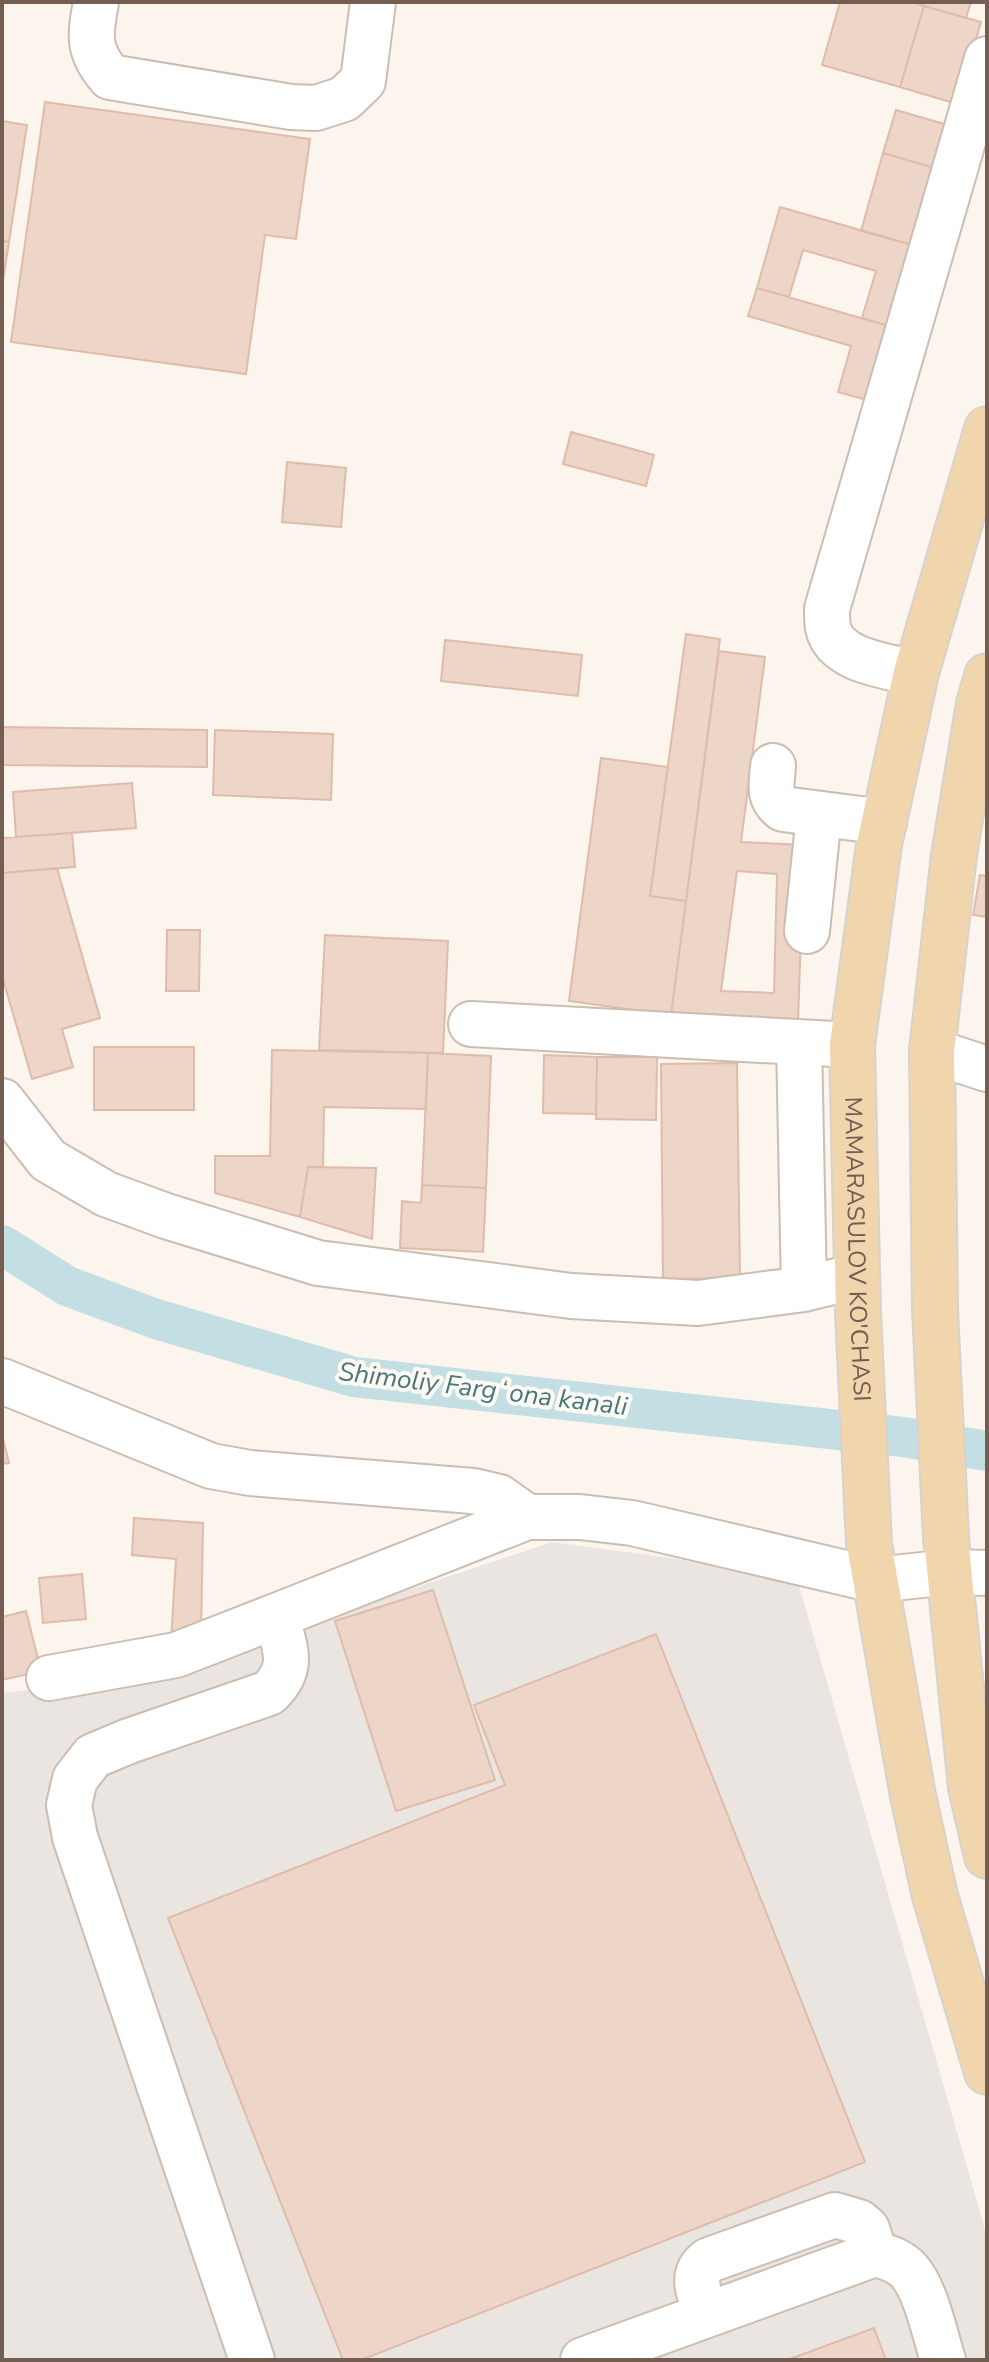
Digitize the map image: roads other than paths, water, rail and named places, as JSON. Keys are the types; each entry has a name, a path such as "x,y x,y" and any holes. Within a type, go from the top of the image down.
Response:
{"main road":[{"name":"MAMARASULOV KO'CHASI","path":"987,429 916,673 884,822 852,1045 857,1294 872,1562 913,1796 935,1896 987,2072"},
{"path":"987,676 979,704 954,855 932,1051 935,1310 961,1561 971,1787 987,1856"}],"street":[{"path":"96,2 90,34 95,60 110,77 316,108 344,99 363,81 373,2"},
{"path":"916,673 855,657 838,647 828,631 827,609 987,59"},
{"path":"773,766 771,795 783,809 884,822"},
{"path":"807,931 819,815"},
{"path":"471,1024 852,1045"},
{"path":"799,1042 804,1289"},
{"path":"932,1051 987,1069"},
{"path":"2,1101 48,1160 106,1194 318,1263 571,1296 698,1303 804,1289 857,1294"},
{"path":"2,1381 211,1466 250,1473 473,1491 499,1497 527,1517"},
{"path":"49,1678 176,1655 527,1517 580,1517 632,1523 872,1562 961,1561"},
{"path":"252,2360 75,1837 69,1805 75,1779 93,1756 269,1693 280,1683 288,1656 276,1616"},
{"path":"583,2360 875,2254 892,2258 908,2270 917,2284 943,2360"}],"waterway":[{"name":"Shimoliy Fargʻona kanali","path":"2,1245 67,1286 156,1319 354,1377 903,1437 987,1451"}]}
